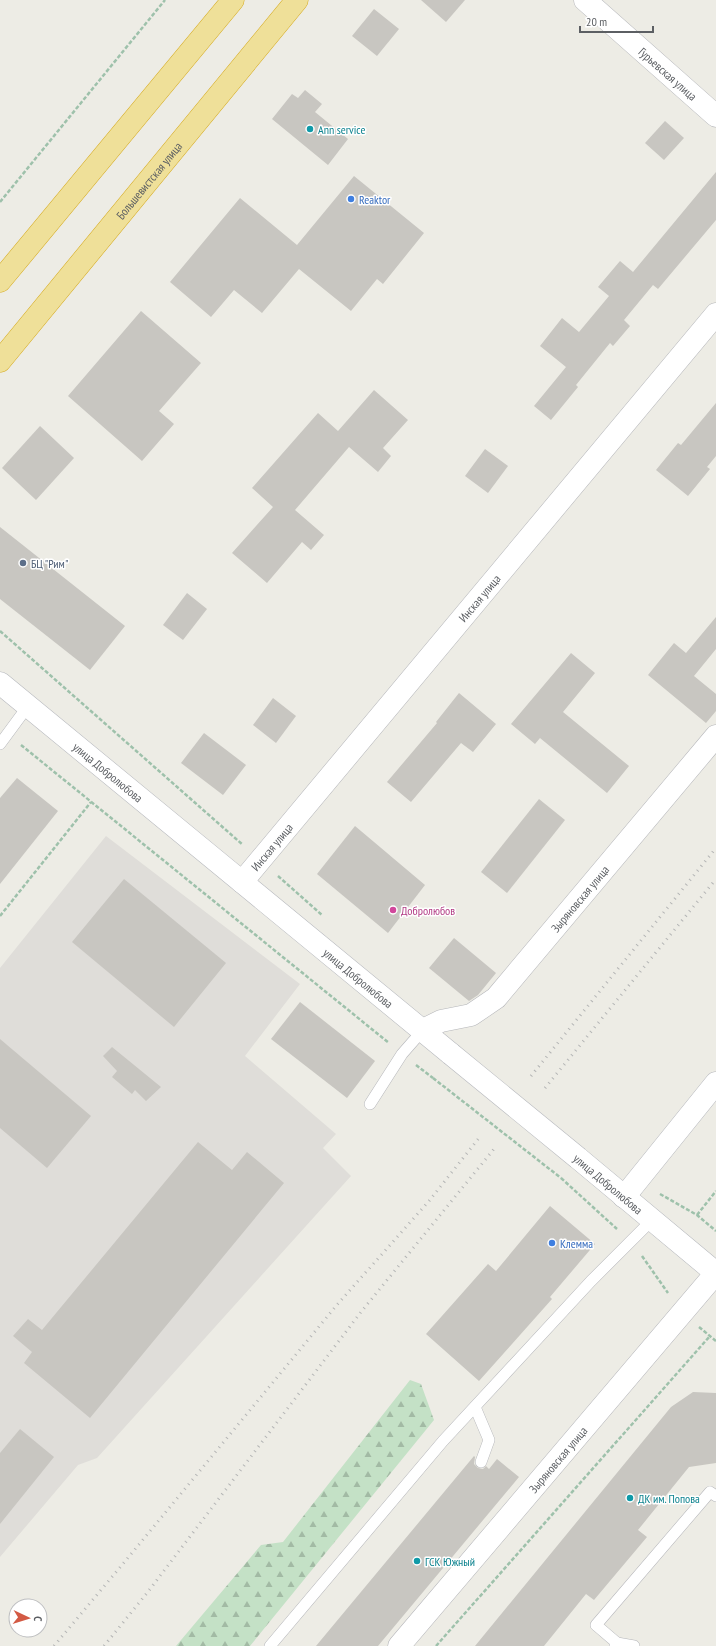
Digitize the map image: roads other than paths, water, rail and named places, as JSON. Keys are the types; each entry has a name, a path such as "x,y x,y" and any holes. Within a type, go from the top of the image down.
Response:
{"highway":[{"path":"0,281 233,0"},
{"name":"Большевистская улица","path":"0,361 297,0"}],"street":[{"name":"Гурьевская улица","path":"585,0 716,116"},
{"name":"Инская улица","path":"242,882 716,314"},
{"name":"улица Добролюбова","path":"0,683 423,1030 716,1273"},
{"name":"Зыряновская улица","path":"423,1030 441,1020 471,1015 496,998 716,736"},
{"path":"624,1196 716,1083"},
{"name":"Зыряновская улица","path":"404,1644 716,1273"}],"lane":[{"path":"0,744 28,706"},
{"path":"370,1104 402,1054 423,1030"},
{"path":"270,1646 443,1441 591,1281 652,1220"},
{"path":"475,1407 489,1440 481,1462"},
{"path":"634,1646 616,1645 596,1625 710,1492 716,1496"}],"railway":[{"path":"531,1076 716,848"},
{"path":"545,1088 716,879"},
{"path":"54,1646 336,1306 429,1201 479,1138"},
{"path":"104,1646 147,1593 361,1312 494,1149"}],"place":[{"name":"Ann service","path":"310,129"},
{"name":"Reaktor","path":"351,199"},
{"name":"БЦ \"Рим\"","path":"23,563"},
{"name":"Добролюбов","path":"393,910"},
{"name":"Клемма","path":"552,1243"},
{"name":"ДК им. Попова","path":"630,1498"},
{"name":"ГСК Южный","path":"417,1561"}]}
